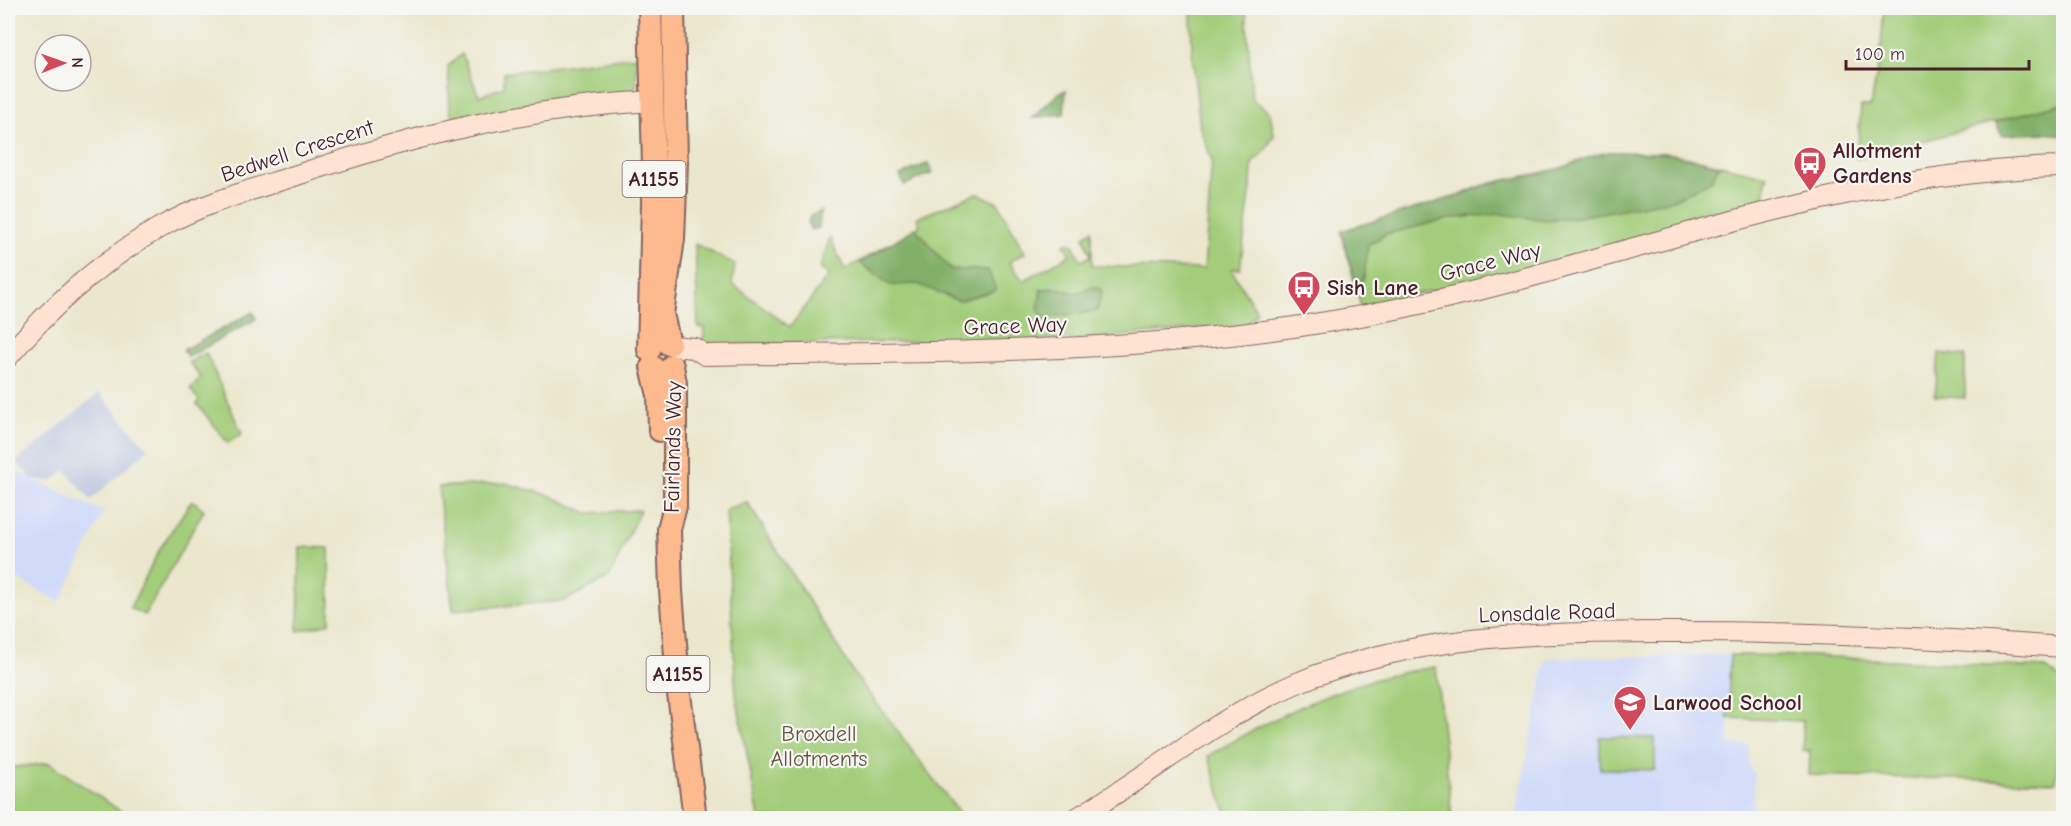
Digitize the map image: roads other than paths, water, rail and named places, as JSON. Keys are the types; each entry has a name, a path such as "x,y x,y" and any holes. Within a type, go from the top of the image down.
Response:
{"main road":[{"name":"Fairlands Way","path":"650,8 654,167 666,353"},
{"name":"Fairlands Way","path":"673,8 675,163 673,239 666,304 662,314 666,353 675,383 675,506 669,529 680,694 695,819"}],"street":[{"name":"Bedwell Crescent","path":"8,357 61,300 112,258 159,228 209,204 381,147 442,130 574,107 653,101"},
{"name":"Grace Way","path":"666,353 695,361 705,355 1018,350 1160,344 1276,331 1402,308 1788,207 1940,178 2064,167"},
{"name":"Lonsdale Road","path":"1077,819 1119,793 1182,747 1269,695 1346,665 1423,646 1481,638 1734,632 1860,634 2064,647"}],"place":[{"name":"Allotment Gardens","path":"1810,192"},
{"name":"Sish Lane","path":"1304,316"},
{"name":"Larwood School","path":"1630,731"}],"park label":[{"name":"Broxdell Allotments","path":"819,746"}]}
